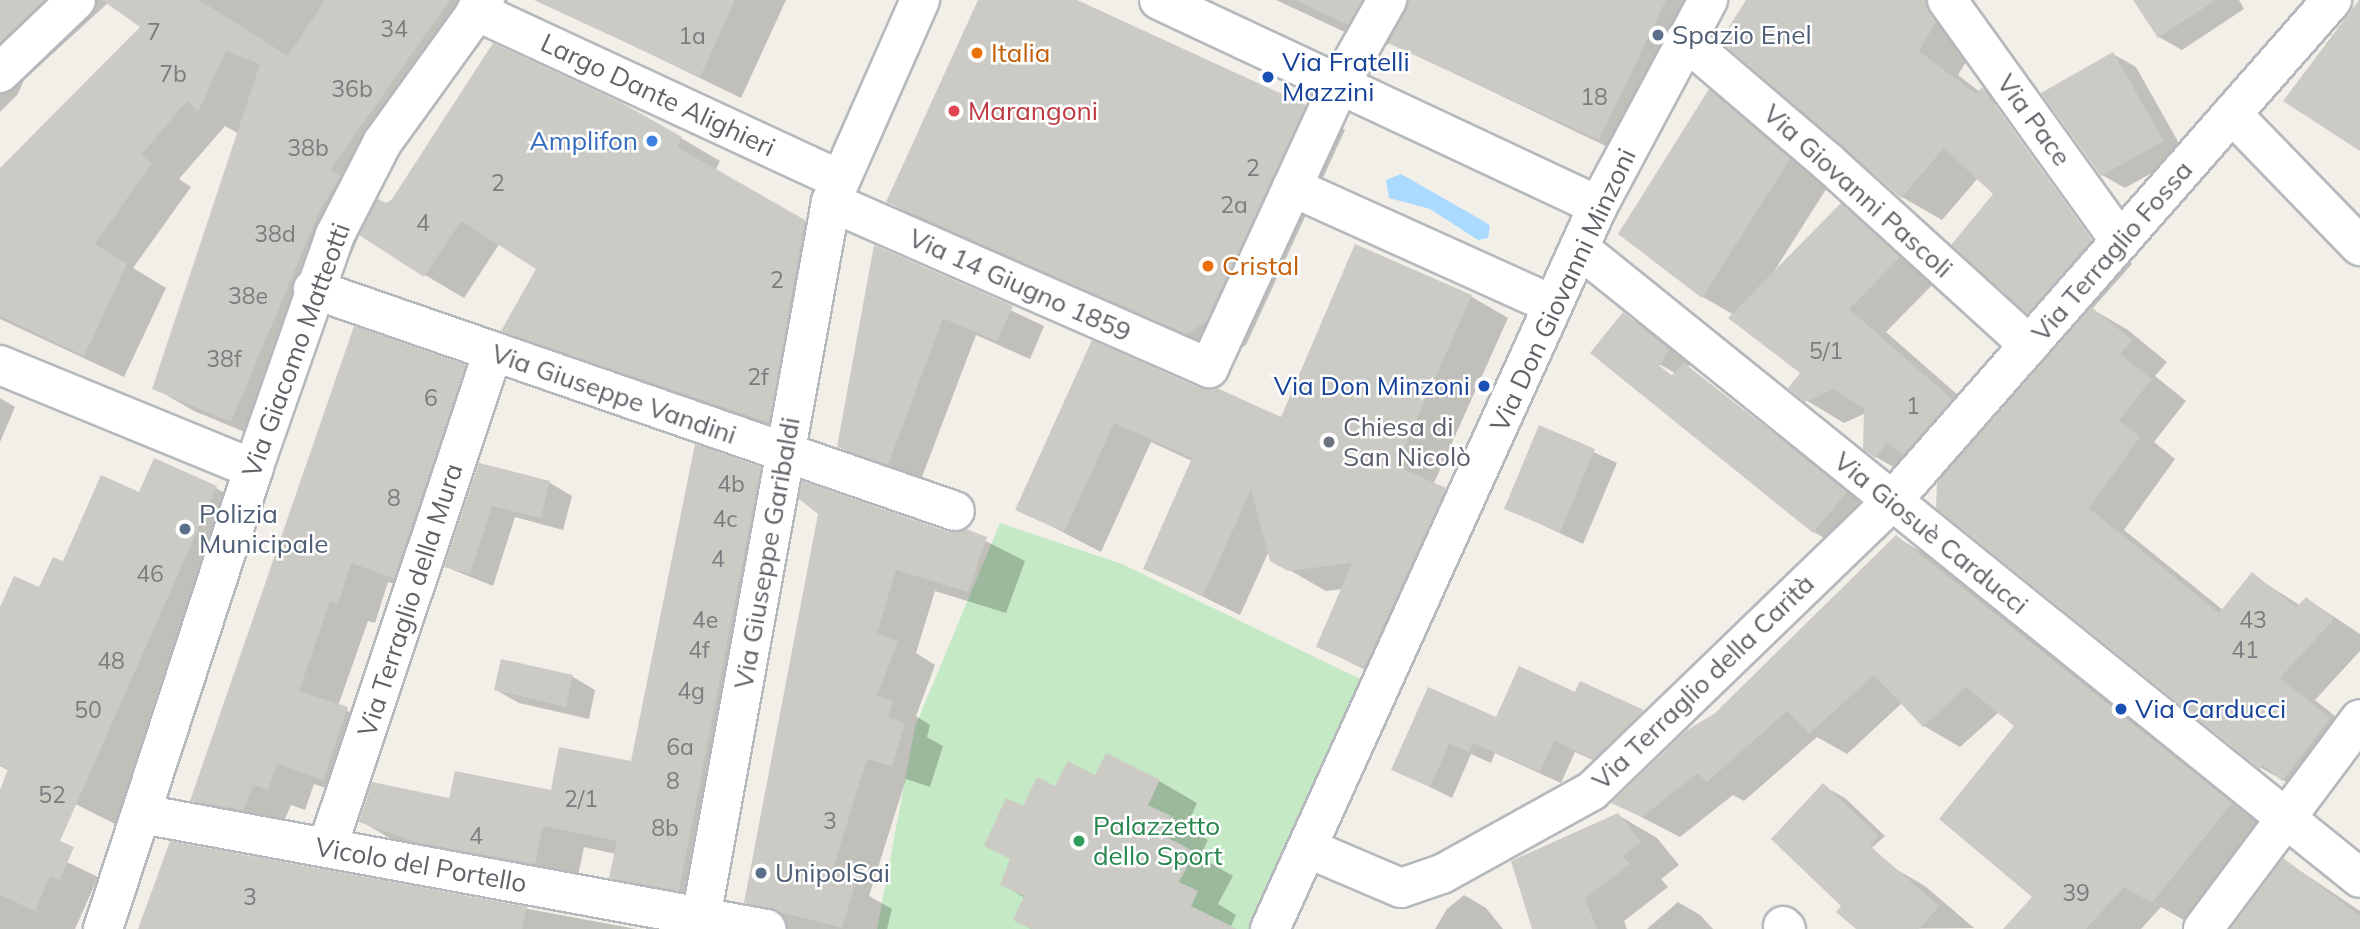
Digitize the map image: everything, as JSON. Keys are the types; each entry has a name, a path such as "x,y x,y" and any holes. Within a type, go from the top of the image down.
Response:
{"street":[{"path":"0,73 76,0"},
{"name":"Via Giuseppe Garibaldi","path":"700,923 784,454 835,191 920,0"},
{"path":"1159,0 1598,206"},
{"path":"1387,0 1339,85 1292,187 1553,305"},
{"name":"Via Don Giovanni Minzoni","path":"1270,929 1598,206 1685,40 1709,0"},
{"name":"Via Terraglio Fossa","path":"1892,501 2332,0"},
{"name":"Via Pace","path":"1954,2 2120,241"},
{"name":"Largo Dante Alighieri","path":"481,5 835,191"},
{"name":"Via Giacomo Matteotti","path":"103,929 313,289 355,192 382,143 481,5"},
{"name":"Via Giovanni Pascoli","path":"1685,40 1828,162 2029,345"},
{"path":"2232,114 2360,246"},
{"name":"Via 14 Giugno 1859","path":"835,191 1209,368 1292,187"},
{"name":"Via Giosuè Carducci","path":"1579,248 2282,819 2360,878"},
{"name":"Via Giuseppe Vandini","path":"313,289 955,511"},
{"name":"Via Terraglio della Mura","path":"327,848 493,352"},
{"path":"0,365 253,469"},
{"name":"Via Terraglio della Carità","path":"1301,862 1401,888 1442,874 1591,791 1892,501"},
{"path":"2203,929 2282,819 2360,719"},
{"name":"Vicolo del Portello","path":"142,814 700,923"},
{"path":"700,923 766,929"}],"green space":[{"path":"1000,523 1122,564 1364,681 1251,929 877,929 915,727"}],"water":[{"path":"1401,174 1485,222 1490,226 1488,238 1478,240 1430,209 1389,198 1386,180"}],"building":[{"path":"0,0 44,0 0,43"},
{"path":"102,0 199,0 288,56 325,0 450,0 330,170 341,176 320,210 231,422 152,389 260,64 226,51 198,112 187,101 141,155 152,163 95,244 127,264 84,356 0,316 0,168 140,27"},
{"path":"534,0 735,0 700,77"},
{"path":"978,0 1077,0 1306,105 1206,322 1186,334 886,202"},
{"path":"1295,0 1362,0 1348,25"},
{"path":"1409,0 1666,0 1599,140 1388,43"},
{"path":"1746,0 1925,0 1936,22 1919,51 1976,94 1982,87 2092,240 2027,314 1951,245 1993,194 1944,148 1901,198 1720,41"},
{"path":"2133,0 2216,0 2158,38"},
{"path":"2360,0 2360,151 2283,101"},
{"path":"493,43 622,103 682,137 677,147 805,220 769,423 501,331 536,269 461,221 424,277 359,235 378,199 386,203 392,199"},
{"path":"2113,52 2164,141 2101,176 2041,93"},
{"path":"1709,89 1790,159 1702,298 1618,234"},
{"path":"1841,203 1900,257 1849,309 1952,399 1903,455 1887,443 1875,458 1863,449 1864,409 1834,389 1805,402 1788,388 1800,373 1728,318"},
{"path":"1355,244 1472,295 1396,466 1446,488 1364,668 1316,647 1352,563 1288,571 1270,561 1251,490 1203,596 1143,569 1192,458 1114,423 1064,532 1015,510 1092,340 1200,388 1217,388 1281,417"},
{"path":"874,245 1013,306 997,341 943,318 888,465 837,447"},
{"path":"2091,307 2132,340 2120,354 2152,379 2119,420 2140,437 2089,508 2219,613 2252,572 2296,608 2306,597 2334,619 2280,678 2330,718 2282,781 2263,765 2260,769 1936,508 1937,483"},
{"path":"1623,312 1669,350 1659,366 1671,376 1684,363 1847,492 1813,533 1590,353"},
{"path":"354,326 466,365 394,578 351,563 338,604 330,601 299,691 348,707 323,780 277,764 268,790 254,785 243,810 190,801"},
{"path":"1539,425 1595,449 1560,532 1504,509"},
{"path":"695,444 761,467 679,891 609,878 617,841 543,826 535,864 415,842 359,822 372,782 449,798 455,771 551,790 559,747 631,761"},
{"path":"154,458 217,486 60,841 74,847 60,880 50,876 35,911 0,895 0,790 8,769 0,765 0,607 14,576 39,587 53,557 63,561 101,475 139,492"},
{"path":"479,463 550,481 541,518 492,506 470,574 444,567"},
{"path":"802,481 948,532 966,529 987,537 968,592 896,570 877,634 898,641 877,696 893,701 888,717 905,723 892,766 867,759 830,878 855,885 842,928 744,903 818,514 799,499"},
{"path":"1896,535 2232,803 2152,903 2124,887 2086,929 2003,929 2032,897 1939,819 2014,726 1966,687 1923,727 1874,675 1809,734 1787,711 1707,782 1698,773 1642,817 1611,803 1687,730 1714,714"},
{"path":"501,659 573,675 566,707 494,690"},
{"path":"1519,666 1575,692 1580,681 1644,710 1594,759 1554,741 1540,772 1473,743 1469,752 1449,744 1430,787 1391,770 1428,687 1496,717"},
{"name":"Palazzetto dello Sport","path":"1106,753 1160,780 1148,805 1171,816 1162,835 1195,852 1179,882 1198,891 1191,906 1237,929 1032,929 1013,920 1024,896 1000,885 1010,859 984,846 1006,798 1023,806 1037,777 1055,786 1068,761 1095,775"},
{"path":"1823,783 1879,836 1870,846 1939,906 1919,929 1856,929 1836,912 1841,906 1771,839"},
{"path":"1618,813 1641,842 1623,856 1630,864 1585,898 1597,929 1532,929 1511,861"},
{"path":"170,841 527,907 522,929 138,929"},
{"path":"2283,858 2360,916 2360,929 2230,929"}],"place":[{"name":"Spazio Enel","path":"1658,35"},
{"name":"Italia","path":"977,53"},
{"name":"Via Fratelli Mazzini","path":"1268,77"},
{"name":"Marangoni","path":"954,111"},
{"name":"Amplifon","path":"652,141"},
{"name":"Cristal","path":"1208,266"},
{"name":"Via Don Minzoni","path":"1484,386"},
{"name":"Chiesa di San Nicolò","path":"1329,442"},
{"name":"Polizia Municipale","path":"185,529"},
{"name":"Via Carducci","path":"2121,709"},
{"name":"Palazzetto dello Sport","path":"1079,841"},
{"name":"UnipolSai","path":"761,873"}]}
